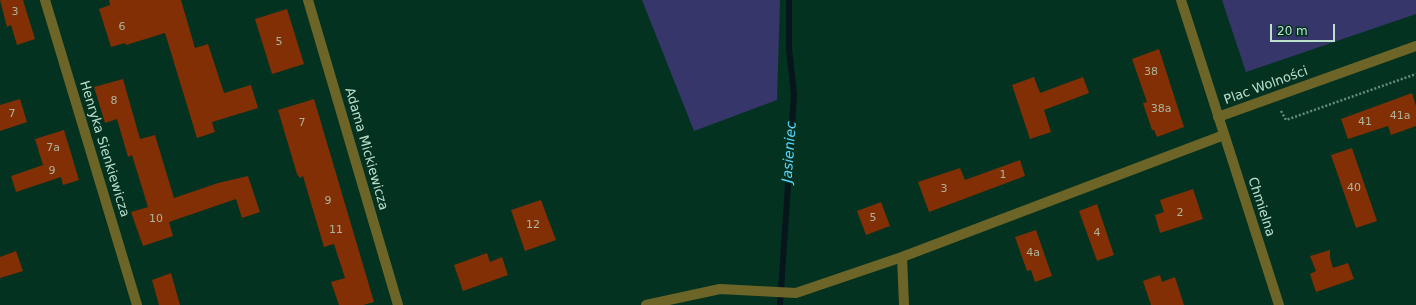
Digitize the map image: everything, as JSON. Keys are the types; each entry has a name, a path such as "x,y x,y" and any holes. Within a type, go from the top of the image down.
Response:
{"street":[{"name":"Henryka Sienkiewicza","path":"45,0 137,305"},
{"name":"Adama Mickiewicza","path":"308,0 398,305"},
{"name":"Plac Wolności","path":"1181,0 1218,117 1416,46"},
{"name":"Chmielna","path":"1218,117 1279,305"},
{"path":"646,305 720,289 796,293 902,257 1224,135"},
{"path":"902,257 904,305"}],"path":[{"path":"1272,98 1286,120 1416,74"}],"shaded area":[{"path":"642,0 780,0 777,100 694,131"},
{"path":"1222,0 1416,0 1416,14 1246,72"}],"building":[{"path":"0,0 23,0 35,39 17,45 11,25 7,27"},
{"path":"109,0 181,0 195,48 208,44 224,93 251,85 258,108 212,122 215,132 197,138 165,33 126,45 125,43 111,47 99,9 110,5"},
{"path":"287,9 304,64 272,74 255,19"},
{"path":"1159,49 1184,127 1157,137 1154,130 1152,130 1143,103 1147,102 1132,59"},
{"path":"1034,77 1040,93 1083,77 1089,93 1044,110 1051,132 1030,139 1012,85"},
{"path":"123,79 140,139 155,135 174,198 218,183 248,176 260,212 242,218 236,199 169,222 173,236 143,246 131,212 148,207 132,155 128,157 117,119 105,123 94,87"},
{"path":"1412,93 1416,106 1416,126 1391,135 1388,126 1348,139 1341,119"},
{"path":"20,99 27,122 0,131 0,105"},
{"path":"314,99 374,302 363,305 339,305 331,282 345,278 334,244 324,247 303,176 300,178 297,174 278,110"},
{"path":"64,130 79,180 63,185 61,177 16,192 11,176 43,165 35,139"},
{"path":"1352,148 1377,221 1356,228 1331,155"},
{"path":"1020,160 1025,176 929,212 918,182 960,168 965,180"},
{"path":"1193,189 1203,219 1160,233 1155,215 1164,212 1160,200"},
{"path":"541,200 556,240 525,251 511,210"},
{"path":"881,202 890,226 866,235 857,211"},
{"path":"1097,204 1114,255 1097,261 1079,211"},
{"path":"1036,230 1052,276 1035,282 1031,270 1027,271 1015,237"},
{"path":"1330,250 1330,258 1333,268 1348,263 1354,279 1316,292 1310,274 1316,271 1310,256"},
{"path":"16,251 23,271 0,278 0,257"},
{"path":"487,253 490,262 502,257 508,275 463,291 454,265"},
{"path":"171,273 180,305 159,305 152,280"},
{"path":"1160,275 1162,282 1175,277 1184,305 1151,305 1143,281"}],"waterway":[{"name":"Jasieniec","path":"780,305 794,95 789,49 789,0"}]}
